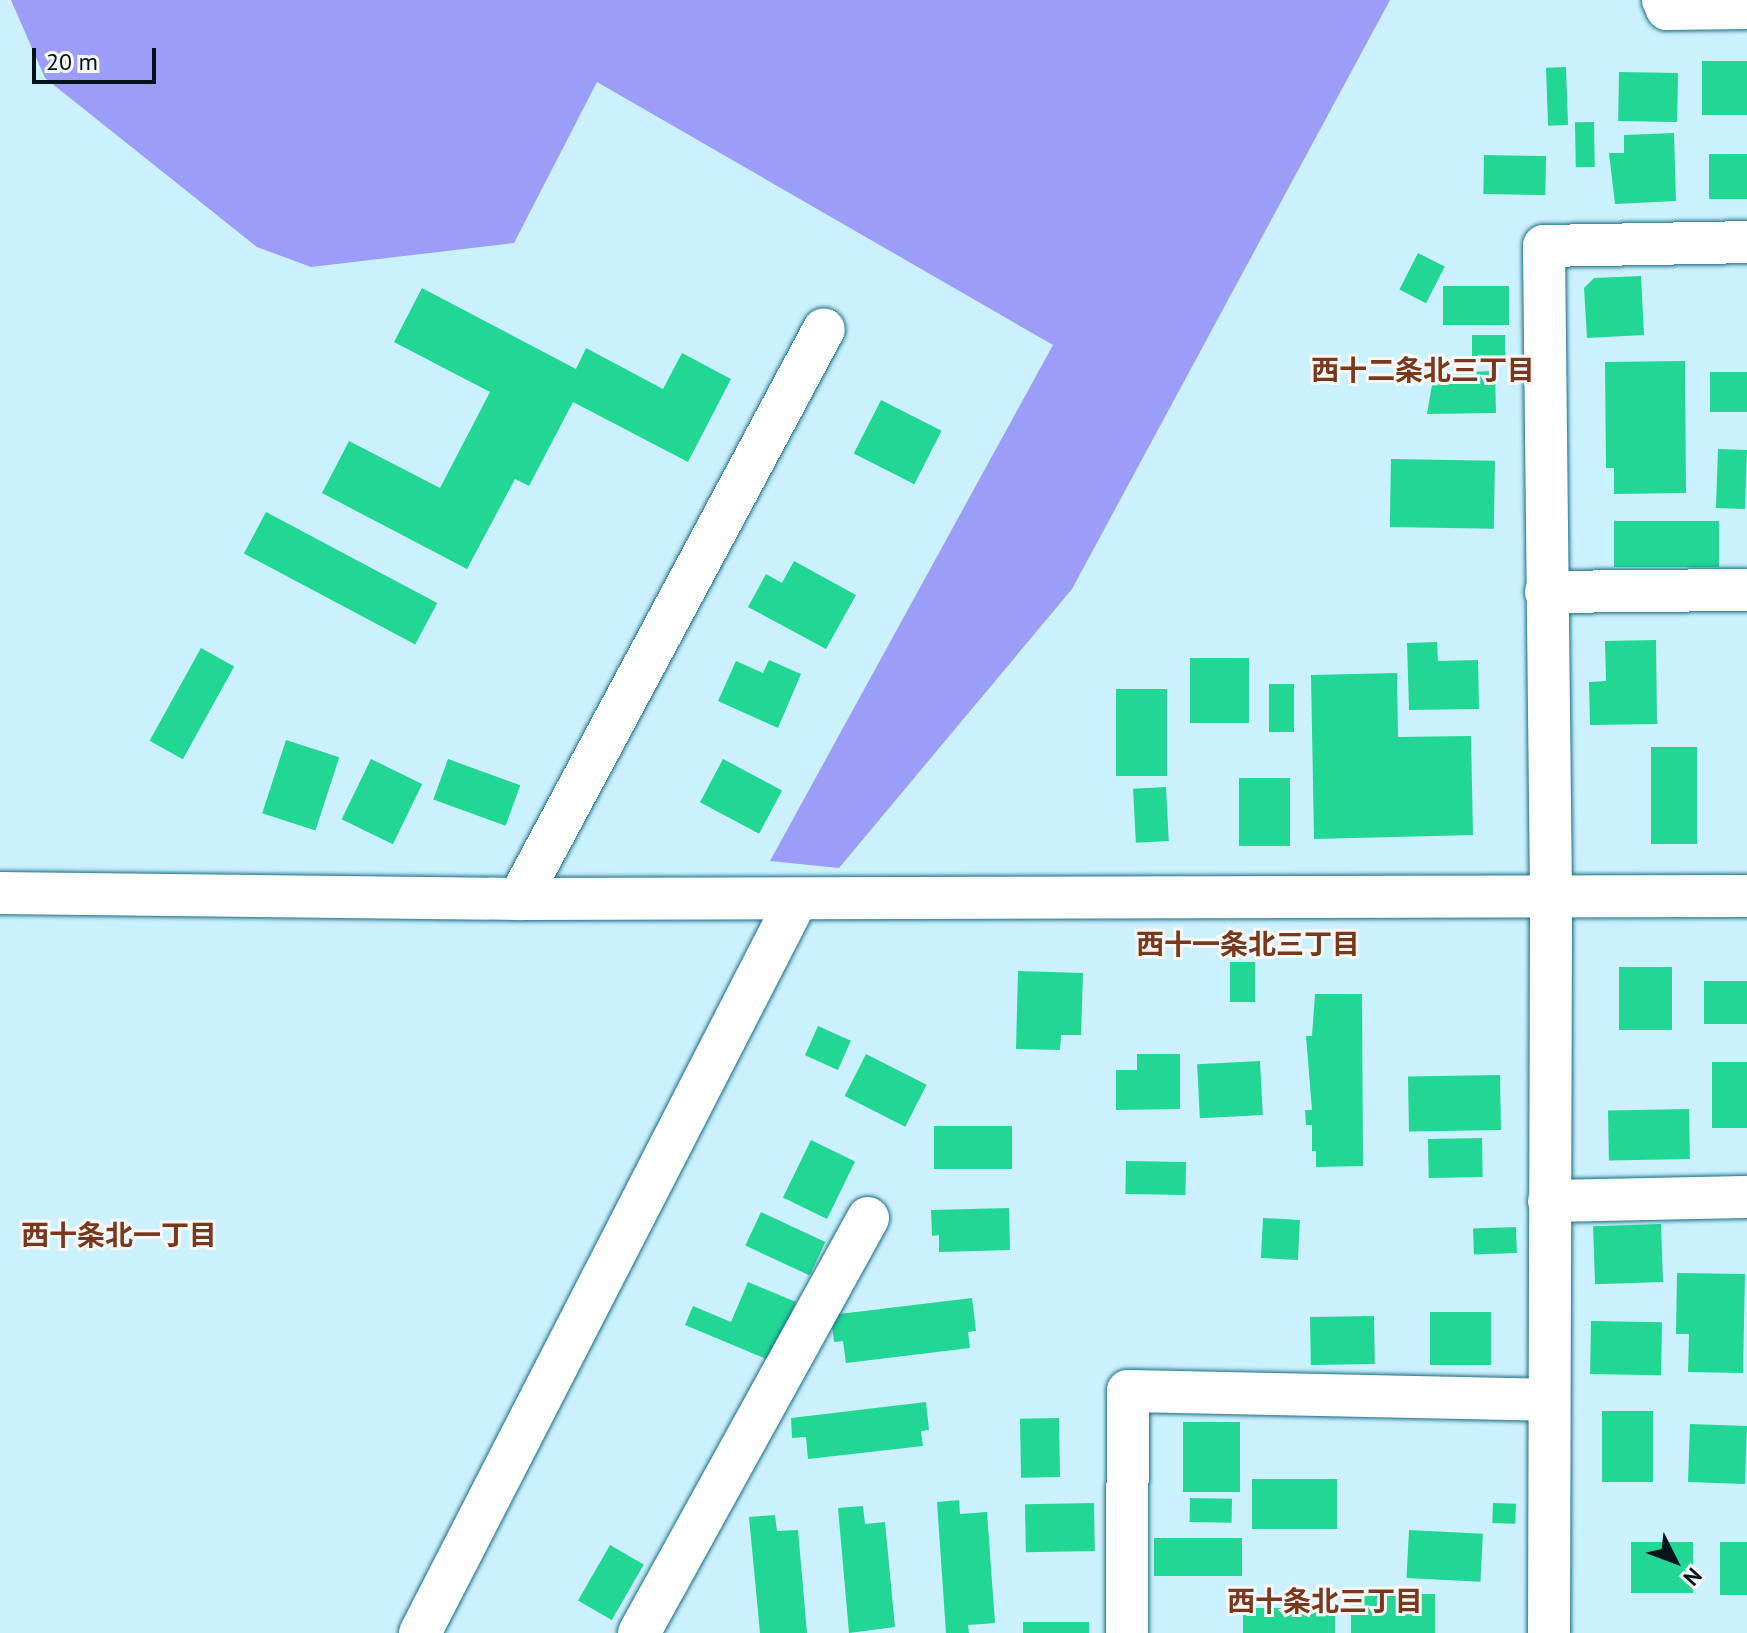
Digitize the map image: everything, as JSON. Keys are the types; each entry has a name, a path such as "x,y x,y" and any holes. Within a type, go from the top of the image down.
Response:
{"street":[{"path":"1663,0 1667,9 1747,8"},
{"path":"1549,1633 1551,895 1544,246 1747,242"},
{"path":"519,899 824,329"},
{"path":"1546,592 1747,590"},
{"path":"0,893 519,899 1747,896"},
{"path":"420,1633 797,899"},
{"path":"1549,1201 1747,1197"},
{"path":"639,1633 868,1218"},
{"path":"1127,1633 1128,1391 1548,1400"}],"shaded area":[{"path":"11,0 1390,0 1072,589 839,868 770,861 1053,345 597,82 514,243 311,267 257,247 45,78"}],"building":[{"path":"1702,61 1747,61 1747,115 1702,115"},
{"path":"1566,67 1568,125 1548,126 1546,68"},
{"path":"1619,72 1678,73 1677,122 1618,121"},
{"path":"1575,122 1594,122 1595,167 1576,167"},
{"path":"1674,133 1676,201 1615,204 1609,153 1624,153 1624,135"},
{"path":"1709,154 1747,154 1747,199 1709,199"},
{"path":"1484,155 1546,156 1545,195 1483,194"},
{"path":"1418,253 1445,267 1426,303 1399,290"},
{"path":"1641,276 1644,335 1587,338 1584,288 1594,278"},
{"path":"1443,286 1509,286 1509,325 1443,325"},
{"path":"422,288 576,369 586,348 663,389 682,353 731,379 688,462 573,402 529,486 515,479 467,569 322,493 349,441 440,488 490,392 394,342"},
{"path":"1472,335 1505,335 1505,356 1472,356"},
{"path":"1685,361 1686,493 1614,494 1614,468 1606,468 1605,362"},
{"path":"1495,371 1496,413 1427,414 1434,373"},
{"path":"1710,372 1747,372 1747,412 1710,412"},
{"path":"881,400 942,431 914,484 854,453"},
{"path":"1718,449 1747,450 1745,509 1716,508"},
{"path":"1391,459 1495,461 1494,529 1390,527"},
{"path":"266,512 437,603 415,645 244,553"},
{"path":"1614,521 1719,521 1719,567 1614,567"},
{"path":"794,561 856,595 826,649 748,607 766,574 782,583"},
{"path":"1656,640 1657,724 1590,725 1589,682 1606,681 1605,641"},
{"path":"1437,642 1438,661 1478,660 1479,709 1409,710 1407,643"},
{"path":"201,648 234,666 183,759 150,741"},
{"path":"1190,658 1249,658 1249,723 1190,723"},
{"path":"769,660 801,674 778,728 718,701 736,661 763,673"},
{"path":"1397,673 1398,737 1471,736 1473,835 1314,839 1311,675"},
{"path":"1269,684 1294,684 1294,732 1269,732"},
{"path":"1116,689 1167,689 1167,776 1116,776"},
{"path":"286,740 339,757 315,831 262,813"},
{"path":"1651,747 1697,747 1697,844 1651,844"},
{"path":"371,759 422,784 393,844 342,819"},
{"path":"448,759 520,785 506,826 433,799"},
{"path":"723,759 782,790 759,834 700,802"},
{"path":"1239,778 1290,778 1290,846 1239,846"},
{"path":"1166,787 1169,841 1136,843 1133,789"},
{"path":"1230,962 1255,962 1255,1002 1230,1002"},
{"path":"1619,967 1672,967 1672,1030 1619,1030"},
{"path":"1018,971 1083,973 1081,1035 1061,1035 1060,1050 1016,1049"},
{"path":"1704,981 1747,981 1747,1024 1704,1024"},
{"path":"1315,994 1362,994 1363,1166 1316,1167 1316,1151 1312,1151 1312,1125 1306,1125 1305,1110 1312,1110 1306,1036 1312,1036"},
{"path":"818,1026 851,1041 838,1070 805,1055"},
{"path":"866,1054 927,1085 905,1127 845,1096"},
{"path":"1137,1054 1180,1054 1180,1109 1116,1110 1116,1070 1137,1070"},
{"path":"1260,1061 1263,1115 1200,1118 1197,1064"},
{"path":"1712,1062 1747,1062 1747,1128 1712,1128"},
{"path":"1500,1075 1501,1130 1409,1132 1408,1077"},
{"path":"1689,1109 1690,1159 1609,1160 1608,1110"},
{"path":"934,1126 1012,1126 1012,1169 934,1169"},
{"path":"1482,1138 1483,1177 1429,1178 1428,1139"},
{"path":"811,1140 855,1161 827,1219 783,1198"},
{"path":"1126,1161 1186,1162 1185,1195 1125,1194"},
{"path":"1009,1208 1010,1250 939,1252 939,1235 932,1236 931,1210"},
{"path":"761,1212 825,1242 810,1276 745,1246"},
{"path":"1263,1218 1300,1220 1298,1260 1261,1258"},
{"path":"1661,1224 1663,1282 1595,1284 1593,1226"},
{"path":"1516,1227 1517,1253 1474,1254 1473,1229"},
{"path":"1677,1273 1745,1274 1743,1373 1688,1372 1689,1334 1676,1334"},
{"path":"748,1282 796,1302 771,1361 685,1325 693,1306 731,1322"},
{"path":"972,1298 976,1331 968,1332 970,1348 846,1363 843,1341 834,1342 831,1315"},
{"path":"1430,1312 1491,1312 1491,1365 1430,1365"},
{"path":"1374,1316 1375,1364 1311,1365 1310,1317"},
{"path":"1591,1321 1662,1322 1661,1375 1590,1374"},
{"path":"926,1402 929,1430 921,1431 923,1446 808,1459 806,1437 792,1438 791,1418"},
{"path":"1602,1411 1653,1411 1653,1482 1602,1482"},
{"path":"1059,1418 1060,1477 1021,1478 1020,1419"},
{"path":"1183,1422 1240,1422 1240,1492 1183,1492"},
{"path":"1690,1424 1747,1426 1745,1484 1688,1482"},
{"path":"1252,1479 1337,1479 1337,1529 1252,1529"},
{"path":"1190,1498 1232,1499 1232,1523 1190,1522"},
{"path":"959,1500 960,1514 987,1512 995,1623 968,1625 969,1633 946,1633 937,1502"},
{"path":"1094,1503 1095,1551 1026,1552 1025,1504"},
{"path":"1493,1503 1516,1504 1515,1524 1492,1523"},
{"path":"863,1506 865,1524 885,1522 895,1627 849,1633 838,1508"},
{"path":"775,1515 777,1531 798,1530 807,1633 760,1633 749,1517"},
{"path":"1409,1530 1483,1534 1480,1582 1406,1578"},
{"path":"1154,1538 1242,1538 1242,1576 1154,1576"},
{"path":"1631,1542 1693,1542 1693,1593 1631,1593"},
{"path":"1720,1542 1747,1542 1747,1595 1720,1595"},
{"path":"610,1545 644,1564 612,1620 578,1600"},
{"path":"1351,1594 1435,1594 1435,1633 1351,1633"},
{"path":"1243,1608 1335,1608 1335,1633 1243,1633"},
{"path":"1023,1622 1089,1622 1089,1633 1023,1633"}],"district":[{"name":"西十二条北三丁目","path":"1423,370"},
{"name":"西十一条北三丁目","path":"1248,944"},
{"name":"西十条北一丁目","path":"119,1235"},
{"name":"西十条北三丁目","path":"1325,1601"}]}
